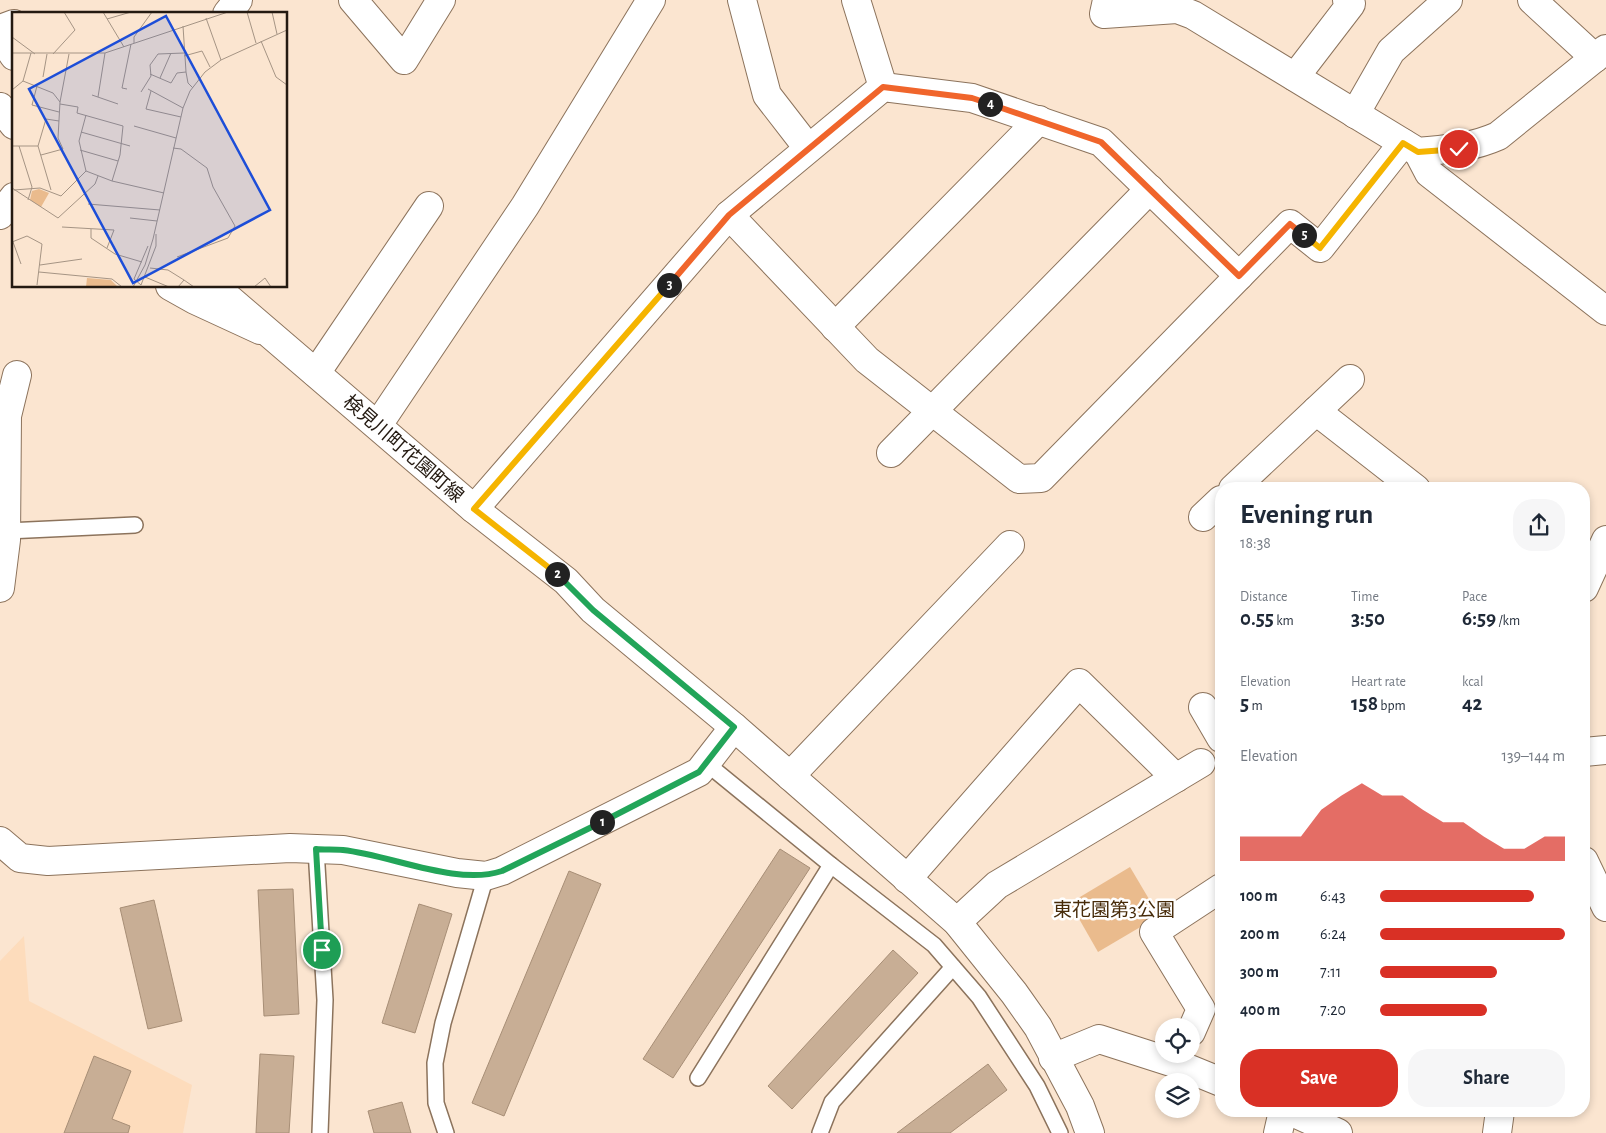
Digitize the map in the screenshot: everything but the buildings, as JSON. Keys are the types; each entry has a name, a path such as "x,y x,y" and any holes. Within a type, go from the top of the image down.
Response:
{"street":[{"path":"229,12 238,0"},
{"path":"353,0 404,60 441,0"},
{"path":"378,425 525,206 651,0"},
{"path":"742,0 767,95 808,148"},
{"path":"856,0 883,87"},
{"path":"1107,0 1104,14 1177,9 1194,15 1411,147 1429,173 1606,311"},
{"path":"1295,77 1351,4 1347,0"},
{"path":"1355,114 1391,51 1448,0"},
{"path":"1411,147 1459,149 1479,144 1498,136 1600,54 1532,0"},
{"path":"0,29 12,25"},
{"path":"0,35 12,53"},
{"path":"474,509 729,215 883,87 972,98 1101,142 1239,276"},
{"path":"0,107 12,122"},
{"path":"835,327 1039,120"},
{"path":"729,215 867,360 1019,479 1041,478 1290,224 1320,248 1411,147"},
{"path":"891,453 1150,189"},
{"path":"0,215 12,200"},
{"path":"316,373 429,206"},
{"path":"174,288 270,335"},
{"name":"検見川町花園町線","path":"216,288 474,509 566,581 593,610 734,727 957,922 1014,993 1038,1027 1080,1106 1090,1133"},
{"path":"0,588 7,531 7,416 17,376"},
{"path":"1240,482 1350,379"},
{"path":"1316,411 1407,482"},
{"path":"1590,575 1606,540"},
{"path":"790,776 1010,545"},
{"path":"907,878 1078,683 1176,778"},
{"path":"1203,706 1215,727"},
{"path":"0,841 20,858 48,861 290,848 343,850 457,874 486,876 502,871 637,805 699,772 734,727"},
{"path":"1590,751 1606,750"},
{"path":"957,922 997,885 1201,763"},
{"path":"1590,874 1606,907"},
{"path":"1198,1018 1202,1009 1154,932 1215,892"},
{"path":"1053,1058 1099,1039 1155,1053"},
{"path":"1186,1063 1215,1079"},
{"path":"1278,1133 1294,1117"},
{"path":"1306,1117 1338,1133"},
{"path":"1497,1133 1499,1117"}],"lane":[{"path":"7,531 135,525"},
{"path":"706,763 830,865 934,945 979,998 1037,1086 1060,1133"},
{"path":"316,849 325,1000 320,1133"},
{"path":"698,1078 830,865"},
{"path":"446,1133 436,1103 435,1063 443,1023 486,876"},
{"path":"820,1133 832,1102 953,967"}],"shaded area":[{"path":"24,936 29,1001 192,1085 183,1133 0,1133 0,961"}],"green space":[{"name":"東花園第3公園","path":"1130,867 1159,916 1098,952 1070,903"}],"route":[{"path":"322,950 316,849 343,850 457,874 486,876 502,871 637,805 699,772 734,727 593,610 566,581 474,509 729,215 883,87 972,98 1101,142 1239,276 1290,224 1320,248 1403,143 1418,152 1459,149"}]}
